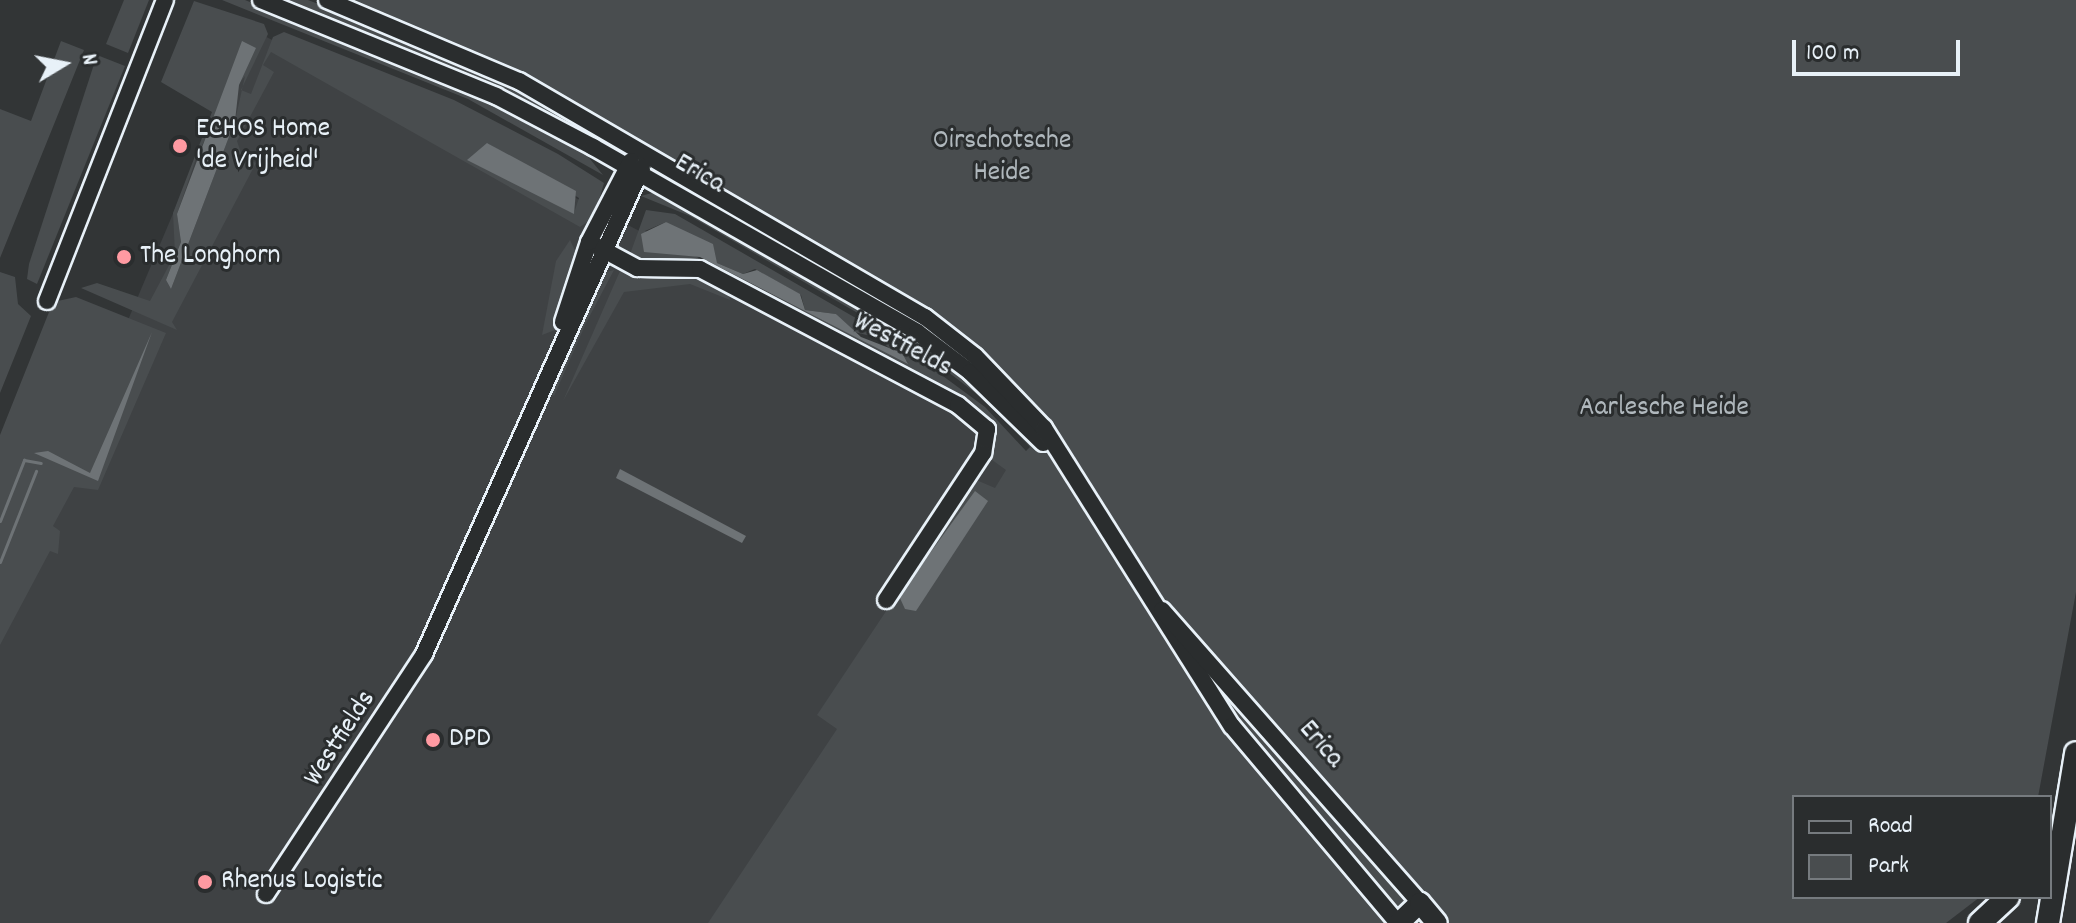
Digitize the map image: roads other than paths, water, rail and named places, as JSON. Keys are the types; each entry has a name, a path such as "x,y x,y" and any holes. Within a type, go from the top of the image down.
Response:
{"highway":[{"path":"2052,816 2075,760"},
{"path":"2052,899 2075,760"},
{"path":"1980,923 2006,899"},
{"path":"2048,923 2052,899"}],"main road":[{"name":"Erica","path":"1420,903 1437,923"},
{"path":"1399,923 1420,903"}],"street":[{"path":"47,301 165,0"},
{"name":"Erica","path":"261,0 496,96 642,175 950,354 1065,469"},
{"name":"Erica","path":"327,0 496,69 946,333 1022,402 1232,726 1399,923"},
{"path":"624,165 643,153"},
{"name":"Westfields","path":"266,894 405,690 559,341 642,175 643,153"},
{"name":"Westfields","path":"559,341 589,242 624,165"},
{"name":"Westfields","path":"589,242 603,253 637,268 700,269 958,405 987,429 983,453 886,600"},
{"name":"Erica","path":"1157,606 1420,903"}],"waterway":[{"path":"0,521 24,460 41,463"},
{"path":"0,562 36,471"}],"place":[{"name":"ECHOS Home 'de Vrijheid'","path":"180,146"},
{"name":"The Longhorn","path":"124,257"},
{"name":"DPD","path":"433,740"},
{"name":"Rhenus Logistic","path":"205,882"}],"park label":[{"name":"Oirschotsche Heide","path":"1002,158"},
{"name":"Aarlesche Heide","path":"1664,409"}]}
